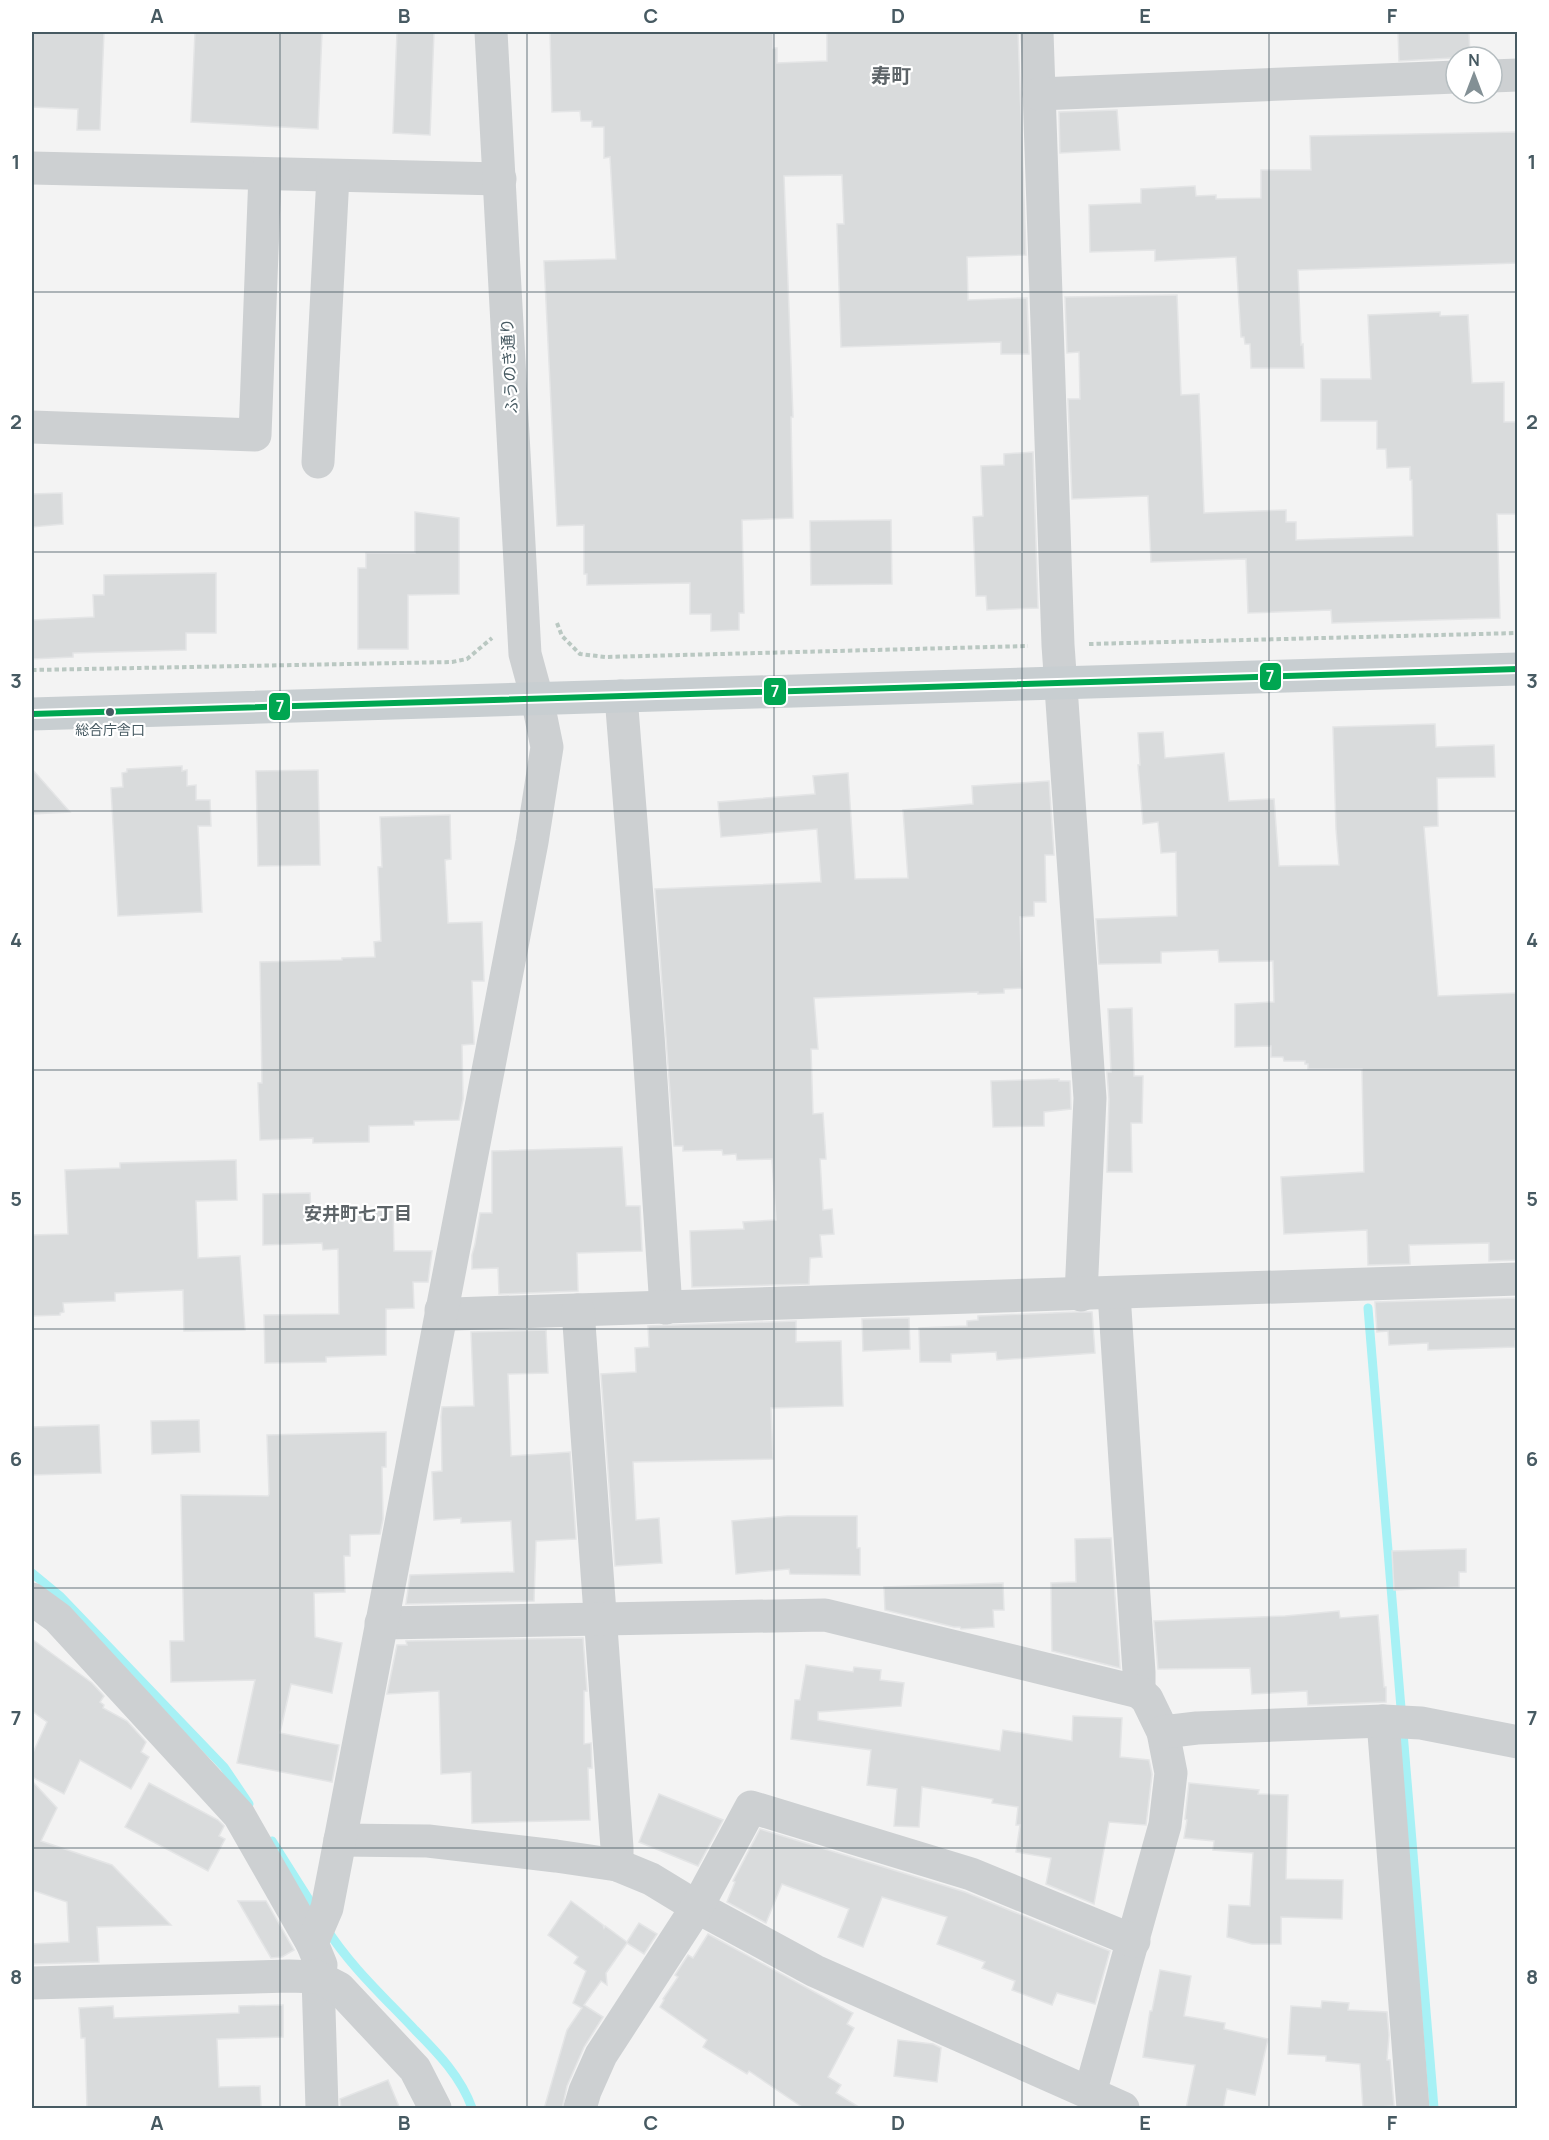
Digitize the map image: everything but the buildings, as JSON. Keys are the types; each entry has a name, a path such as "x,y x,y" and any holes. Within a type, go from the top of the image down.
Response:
{"main road":[{"path":"32,714 1518,669"}],"street":[{"name":"ふうのき通り","path":"318,1929 340,1840 530,854 547,747 525,654 491,32"},
{"path":"1036,32 1058,645 1090,1098 1081,1294"},
{"path":"1039,94 1444,77"},
{"path":"32,168 500,179"},
{"path":"32,427 255,435 265,174"},
{"path":"318,462 333,176"},
{"path":"621,696 649,1047 666,1308"},
{"path":"441,1310 453,1314 666,1308 1518,1279"},
{"path":"1114,1294 1139,1692"},
{"path":"578,1310 617,1865"},
{"path":"32,1599 58,1618 239,1815 318,1929 321,1965 318,1977 322,2109"},
{"path":"381,1623 825,1615 1139,1692 1148,1699 1163,1732 1171,1773 1165,1825 1090,2093"},
{"path":"1163,1732 1197,1728 1383,1721 1421,1723 1518,1742"},
{"path":"1383,1721 1413,2109"},
{"path":"580,2109 585,2091 601,2055 697,1907 751,1808 971,1874 1134,1941"},
{"path":"340,1840 428,1841 617,1865 651,1879 697,1907 815,1971 1123,2109"},
{"path":"32,1983 318,1977 339,1988 415,2069 435,2109"}],"path":[{"path":"32,670 452,662 467,658 492,638 496,620 555,619 562,636 580,654 605,657 1518,633"}],"waterway":[{"path":"1368,1308 1434,2108"},
{"path":"32,1573 61,1597 224,1767 249,1804"},
{"path":"272,1841 318,1914"},
{"path":"326,1928 357,1968 448,2066 462,2086 472,2108"}],"transit line":[{"name":"7","path":"32,714 1518,669"}],"place":[{"name":"総合庁舎口","path":"110,712"}],"district":[{"name":"寿町","path":"891,76"},
{"name":"安井町七丁目","path":"358,1214"}]}
